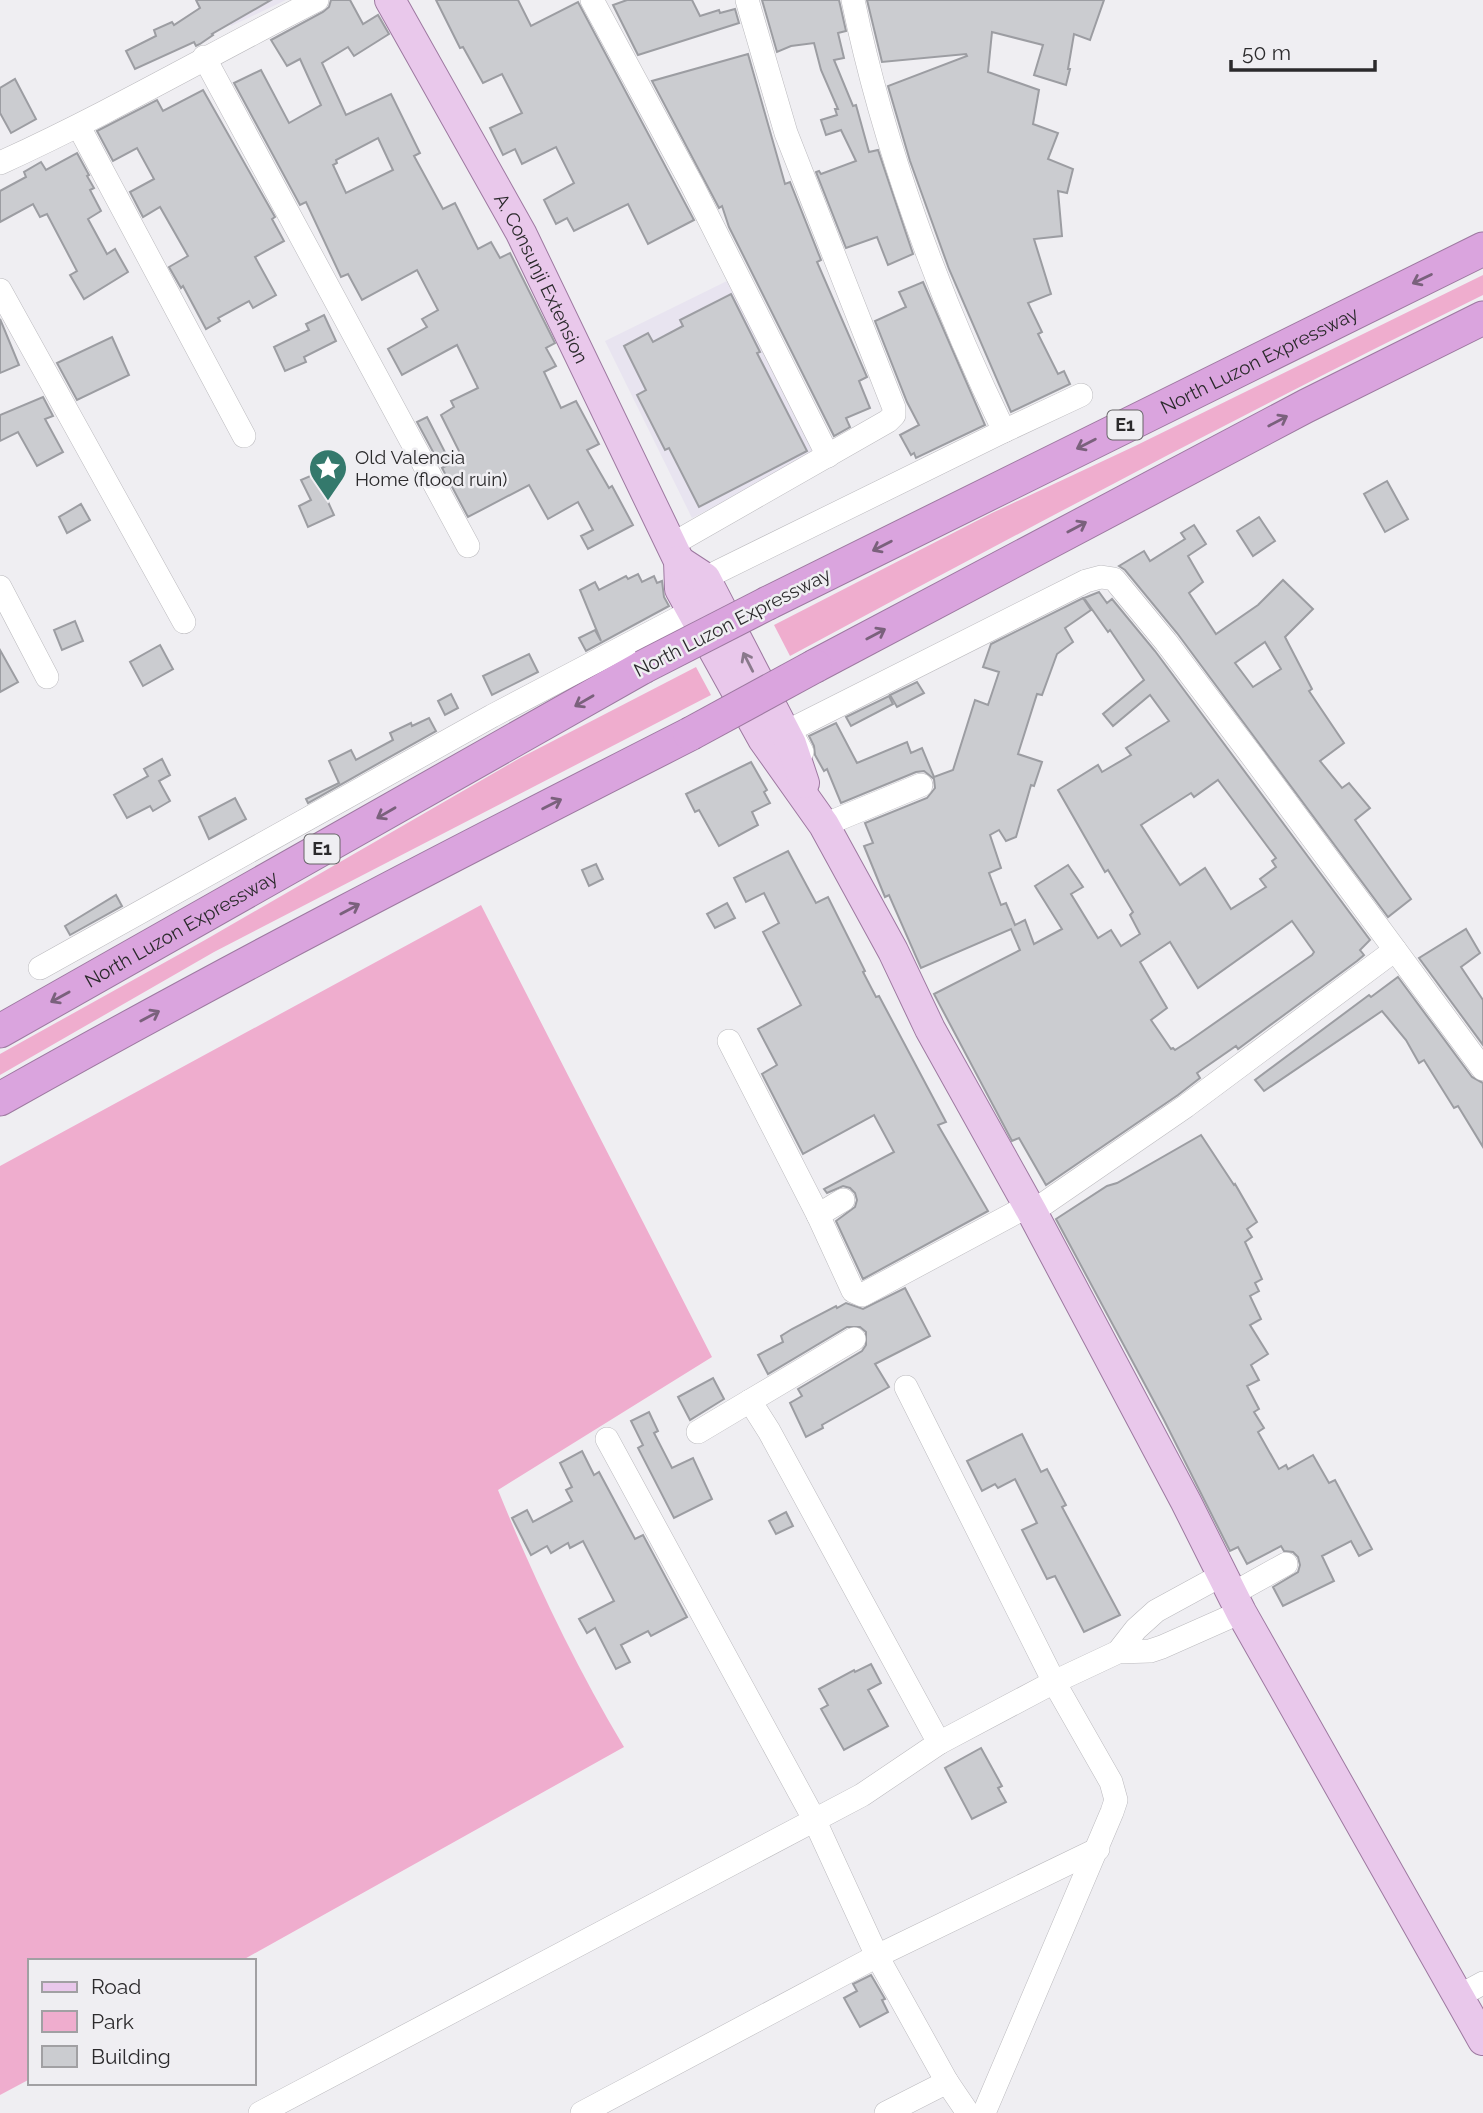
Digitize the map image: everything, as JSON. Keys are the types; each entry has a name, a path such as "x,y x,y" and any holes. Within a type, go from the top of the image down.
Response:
{"highway":[{"name":"North Luzon Expressway","path":"0,1031 643,667 1483,249"},
{"path":"0,1099 89,1048 402,881 690,734 1219,451 1483,318"}],"main road":[{"name":"A. Consunji Extension","path":"390,0 520,233 675,553"},
{"path":"675,553 705,578 791,744 818,815"},
{"path":"675,553 680,589 763,739 818,815 893,951 930,1029 1193,1498 1232,1594 1471,1989 1483,2040"}],"street":[{"path":"0,163 79,127 204,57 317,0"},
{"path":"592,0 692,185 828,456"},
{"path":"675,553 894,415 894,408 786,133 747,0"},
{"path":"853,0 889,142 945,296 1004,431"},
{"path":"204,57 468,546"},
{"path":"79,127 244,436"},
{"path":"0,290 184,622"},
{"path":"705,578 1081,395"},
{"path":"921,785 818,815 813,777 793,736 794,729 1086,581 1110,578 1118,582 1166,642 1483,1069"},
{"path":"0,587 47,677"},
{"path":"40,968 492,716 692,611"},
{"path":"729,1041 818,1214 853,1291 862,1295 1030,1209 1186,1106 1395,950"},
{"path":"818,1214 843,1200"},
{"path":"698,1432 854,1339"},
{"path":"906,1387 1054,1682 1111,1782 1116,1800 1098,1849 984,2113"},
{"path":"750,1401 769,1431 939,1743"},
{"path":"607,1439 814,1819 877,1956 947,2082 968,2113"},
{"path":"260,2113 302,2103 814,1819 862,1795 939,1743 1054,1682 1118,1652 1150,1651 1232,1594 1286,1564"},
{"path":"1118,1652 1136,1629 1156,1611 1232,1594"},
{"path":"582,2113 877,1956 1098,1849"},
{"path":"886,2113 947,2082"}],"shaded area":[{"path":"217,0 286,0 231,26"},
{"path":"731,279 821,452 692,518 605,341"}],"green space":[{"path":"1483,275 1483,295 1221,427 790,656 774,625 992,513"},
{"path":"696,667 711,695 214,952 0,1075 0,1054 205,940 520,758"},
{"path":"481,905 712,1357 498,1490 556,1621 624,1747 245,1959 28,1959 28,2080 0,2095 0,1166"}],"building":[{"path":"196,0 271,0 212,34 200,44 196,46 194,42 135,69 126,51 156,36 154,30 172,22 174,25 200,8"},
{"path":"331,0 350,0 363,24 378,15 389,34 354,56 348,47 322,63 346,115 391,94 420,153 414,156 443,209 455,203 478,249 491,242 500,258 510,253 555,343 546,348 556,366 544,372 561,408 576,401 599,444 587,450 609,488 612,486 633,525 588,549 581,536 593,530 578,502 548,519 529,485 468,517 442,468 462,457 441,415 454,407 451,401 478,388 457,345 402,375 388,349 427,327 422,319 438,310 417,270 362,300 348,274 341,277 306,202 300,205 234,83 261,70 289,123 321,105 300,59 287,66 271,40 329,7","holes":["378,138 393,170 346,193 333,165 337,163 336,160"]},
{"path":"436,0 518,0 531,26 578,2 694,220 648,244 628,204 574,231 567,218 556,224 544,200 574,183 556,147 522,164 515,149 503,155 490,128 522,113 502,74 483,83 463,47 460,48"},
{"path":"627,0 692,0 700,16 719,10 720,13 735,9 739,23 638,55 613,5"},
{"path":"762,0 839,0 846,31 838,33 844,58 834,60 853,106 856,105 869,152 878,150 913,254 888,265 877,237 846,248 816,172 821,174 856,161 841,130 826,135 821,120 837,115 835,109 838,109 821,70 814,43 791,46 777,52"},
{"path":"867,0 1104,0 1090,40 1074,34 1066,85 1034,75 1043,45 992,32 988,72 1039,90 1033,124 1058,133 1048,159 1073,169 1067,193 1058,191 1062,236 1034,239 1051,294 1028,303 1042,332 1038,334 1058,374 1064,371 1070,384 1011,412 949,269 910,161 888,86 967,56 882,62"},
{"path":"748,54 785,184 790,182 821,260 817,262 867,377 859,381 870,408 846,418 850,427 834,436 729,227 722,206 719,208 652,81"},
{"path":"15,79 36,119 11,133 0,113 0,88"},
{"path":"203,90 275,217 272,219 284,241 255,257 276,295 253,308 249,301 218,318 220,321 206,329 183,286 181,288 169,267 188,256 160,207 143,217 130,192 154,179 137,148 113,161 97,131 157,100 163,111"},
{"path":"77,153 89,175 87,176 94,188 90,190 101,211 88,219 107,254 115,249 128,272 84,299 70,275 77,271 47,214 40,217 33,204 0,222 0,191 26,177 24,172 41,162 46,170"},
{"path":"923,282 985,425 916,458 914,453 911,455 900,435 919,425 875,321 906,307 899,292"},
{"path":"731,294 760,352 757,353 807,451 699,507 669,448 665,450 637,395 646,390 624,346 648,333 653,342 683,326 680,320"},
{"path":"324,315 336,341 304,357 306,362 285,371 274,347 309,330 306,324"},
{"path":"0,319 19,365 0,373"},
{"path":"112,337 129,375 77,400 57,363"},
{"path":"43,397 53,416 45,419 63,452 37,466 18,432 0,441 0,415"},
{"path":"427,417 448,458 439,463 417,422"},
{"path":"322,471 330,488 323,491 334,515 308,527 299,506 311,500 301,480"},
{"path":"1387,481 1408,519 1385,532 1364,494"},
{"path":"81,504 90,520 67,533 59,517"},
{"path":"1259,517 1275,541 1253,556 1237,531"},
{"path":"1194,525 1206,544 1188,556 1203,582 1189,593 1216,634 1258,605 1283,580 1313,609 1285,637 1312,689 1309,691 1344,743 1320,761 1342,788 1349,783 1370,808 1355,820 1411,899 1388,917 1177,633 1119,566 1144,551 1150,561 1185,539 1181,533","holes":["1265,642 1281,669 1253,687 1235,663"]},
{"path":"638,574 642,582 654,576 657,583 662,581 664,597 669,606 586,651 579,638 595,630 601,641 580,590 595,582 599,590 626,576 628,579"},
{"path":"1099,592 1107,603 1112,599 1155,651 1370,940 1360,950 1364,955 1357,961 1238,1049 1236,1046 1197,1073 1200,1078 1178,1095 1046,1185 1019,1138 1012,1141 934,994 1020,950 1011,929 921,968 889,895 885,897 864,846 873,843 865,823 927,798 935,788 934,779 924,771 916,772 841,803 827,769 824,771 815,755 809,736 836,723 857,763 907,742 911,753 922,748 934,777 953,770 975,700 988,705 999,672 983,667 991,644 1083,598 1091,610 1065,628 1073,642 1057,654 1042,695 1037,694 1018,754 1042,762 1034,786 1031,785 1016,837 1006,841 999,830 990,835 1001,868 989,873 1001,905 1006,903 1015,925 1025,920 1034,944 1062,929 1035,886 1068,865 1083,887 1071,894 1098,938 1111,930 1121,946 1140,934 1130,915 1133,912 1108,870 1105,872 1058,790 1098,765 1102,772 1131,755 1126,748 1169,721 1150,695 1113,726 1103,714 1144,680 1084,598","holes":["1218,780 1276,858 1272,861 1276,867 1260,879 1266,887 1231,909 1205,868 1180,885 1141,825 1191,793 1194,797","1292,921 1314,952 1312,955 1189,1041 1175,1050 1171,1049 1151,1020 1167,1008 1140,962 1170,942 1198,988"]},
{"path":"75,621 83,641 62,650 54,630"},
{"path":"160,645 173,669 143,686 130,662"},
{"path":"0,650 18,682 0,692"},
{"path":"529,654 538,672 492,695 483,676"},
{"path":"917,682 924,693 897,707 890,695"},
{"path":"451,694 458,708 445,715 438,701"},
{"path":"889,696 893,704 851,726 846,717"},
{"path":"429,718 436,731 308,803 306,799 339,783 329,761 351,750 356,760 393,740 390,733"},
{"path":"162,759 170,775 159,781 170,801 153,811 150,806 127,818 114,795 148,776 144,769"},
{"path":"751,762 767,790 764,792 770,803 752,812 758,825 719,846 699,810 695,812 686,794"},
{"path":"235,798 246,819 209,839 199,817"},
{"path":"788,851 816,903 828,897 876,997 879,996 946,1122 938,1125 988,1211 863,1279 836,1221 855,1207 855,1193 843,1186 827,1193 824,1189 894,1152 874,1115 803,1154 762,1074 777,1065 758,1029 801,1005 763,932 779,923 764,893 746,902 734,878"},
{"path":"596,864 603,879 589,886 582,870"},
{"path":"116,895 122,906 70,935 65,926"},
{"path":"727,903 735,918 715,928 707,914"},
{"path":"1466,929 1480,953 1461,967 1483,1000 1483,1045 1419,958"},
{"path":"1398,977 1472,1077 1483,1083 1483,1147 1458,1106 1454,1108 1424,1060 1419,1063 1406,1040 1382,1011 1264,1091 1255,1080 1369,995 1371,997"},
{"path":"1201,1135 1257,1222 1247,1229 1252,1237 1245,1242 1262,1279 1255,1283 1259,1291 1250,1296 1261,1319 1250,1325 1268,1354 1251,1365 1259,1380 1247,1386 1259,1409 1254,1412 1264,1428 1258,1432 1279,1469 1286,1465 1288,1469 1313,1455 1329,1483 1335,1480 1372,1549 1359,1556 1351,1541 1322,1556 1334,1581 1283,1606 1273,1587 1298,1572 1298,1557 1293,1552 1284,1551 1281,1546 1247,1564 1238,1547 1230,1551 1164,1420 1056,1219 1107,1186 1117,1183"},
{"path":"905,1288 930,1336 875,1364 889,1387 806,1437 790,1403 802,1396 798,1389 862,1351 866,1345 866,1332 860,1327 847,1327 768,1374 758,1355 783,1342 781,1336 792,1329 836,1306 837,1308 846,1303 863,1309"},
{"path":"713,1378 724,1399 690,1420 678,1397"},
{"path":"649,1412 658,1431 654,1433 672,1468 693,1458 712,1499 674,1518 638,1448 643,1445 631,1421"},
{"path":"1022,1434 1041,1472 1047,1469 1066,1505 1062,1507 1120,1615 1084,1632 1055,1576 1047,1579 1022,1530 1037,1523 1015,1479 998,1488 995,1484 982,1491 967,1461"},
{"path":"582,1451 594,1475 599,1472 635,1539 643,1535 687,1617 651,1636 648,1631 621,1645 630,1662 616,1669 595,1628 587,1633 579,1619 614,1601 583,1541 570,1548 568,1543 551,1553 547,1546 531,1555 512,1518 527,1510 533,1522 572,1501 566,1490 572,1487 560,1463"},
{"path":"786,1512 793,1526 776,1534 769,1521"},
{"path":"871,1664 881,1683 868,1690 888,1726 844,1750 821,1709 828,1705 819,1689"},
{"path":"981,1748 1002,1786 998,1788 1006,1802 972,1819 945,1768"},
{"path":"871,1975 885,1999 882,2000 888,2012 860,2027 844,1998 857,1991 853,1984"}],"place":[{"name":"Old Valencia Home (flood ruin)","path":"328,502"}]}
